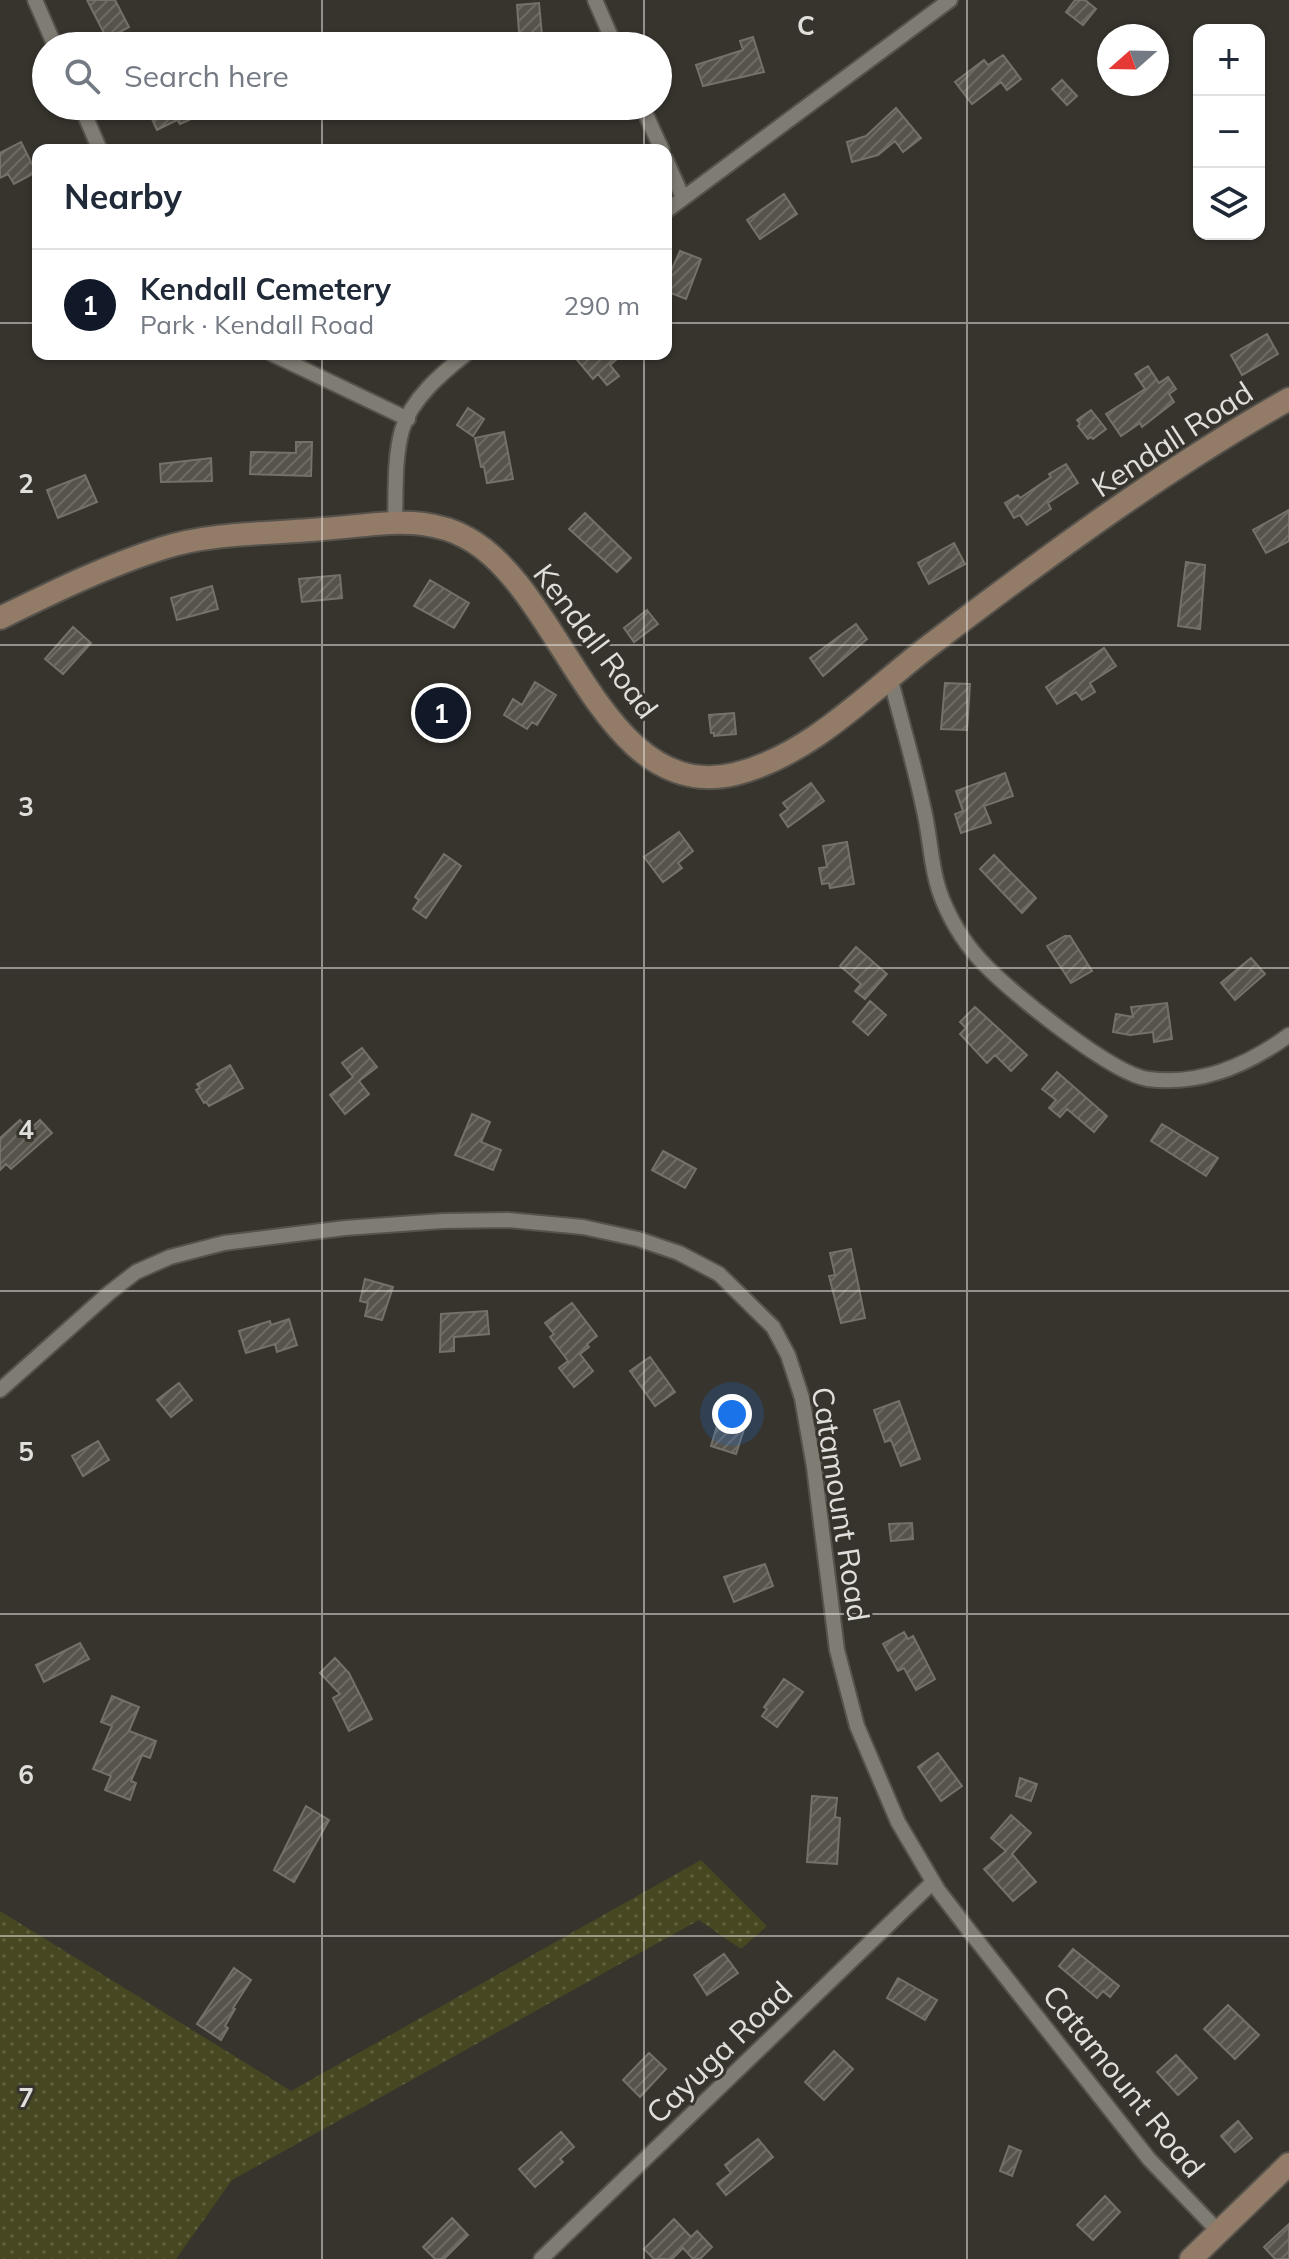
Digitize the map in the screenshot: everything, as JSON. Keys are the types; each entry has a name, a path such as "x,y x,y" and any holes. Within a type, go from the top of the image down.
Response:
{"street":[{"path":"35,0 49,32"},
{"path":"595,0 609,32"},
{"path":"672,206 950,0"},
{"path":"87,120 97,144"},
{"path":"648,120 659,144"},
{"path":"672,173 683,198"},
{"path":"285,360 408,419"},
{"path":"395,523 397,461 402,427 439,375 458,360"},
{"name":"Kendall Road","path":"0,618 87,576 166,546 226,537 395,523 443,528 468,538 489,553 513,579 591,691 620,729 648,758 671,771 702,778 736,774 777,758 824,730 932,643 1134,498 1289,399"},
{"path":"890,677 924,809 930,858 941,898 958,932 1008,987 1104,1059 1144,1079 1170,1081 1201,1077 1240,1065 1289,1035"},
{"name":"Catamount Road","path":"0,1390 136,1272 170,1257 224,1243 345,1228 508,1220 583,1227 638,1239 679,1253 719,1274 773,1327 788,1355 802,1398 814,1467 837,1650 857,1726 898,1822 933,1882 1149,2159 1219,2232"},
{"name":"Cayuga Road","path":"541,2259 933,1882"},
{"path":"1191,2259 1289,2164"}],"shaded area":[{"path":"701,1860 767,1926 741,1949 699,1920 232,2180 176,2259 0,2259 0,1911 291,2091"}],"building":[{"path":"87,0 115,0 129,27 120,32 103,32"},
{"path":"1075,0 1085,0 1096,9 1083,25 1066,12"},
{"path":"539,3 542,32 519,32 517,5"},
{"path":"753,37 764,72 703,86 696,65 743,50 740,41"},
{"path":"1003,55 1021,79 1007,90 1001,82 972,104 955,82 984,60 988,65"},
{"path":"1062,80 1077,96 1067,105 1052,89"},
{"path":"896,108 921,138 903,152 895,141 878,155 852,162 847,142 866,136"},
{"path":"152,120 177,120 157,130"},
{"path":"21,142 32,164 32,174 14,184 8,174 0,178 0,153"},
{"path":"784,194 797,214 760,239 747,220"},
{"path":"680,251 701,259 686,299 672,293 672,269"},
{"path":"1267,334 1278,354 1242,375 1231,355"},
{"path":"577,360 616,360 610,365 619,376 607,385 598,374 593,379"},
{"path":"1148,366 1159,383 1168,377 1176,389 1169,394 1174,402 1142,427 1140,423 1121,436 1106,414 1145,389 1135,374"},
{"path":"468,408 484,419 473,436 457,425"},
{"path":"1091,410 1106,429 1093,439 1088,439 1077,420"},
{"path":"504,432 513,479 487,483 475,438"},
{"path":"296,442 312,442 311,476 250,474 251,452 296,453"},
{"path":"211,458 212,481 161,482 160,464"},
{"path":"1066,464 1078,483 1048,503 1051,509 1027,525 1020,515 1014,518 1005,503 1018,495 1020,498"},
{"path":"85,475 97,502 58,518 47,490"},
{"path":"1289,510 1289,541 1266,553 1253,530"},
{"path":"585,513 631,558 617,572 569,529"},
{"path":"954,543 965,564 929,584 918,563"},
{"path":"1186,562 1205,565 1200,629 1178,626"},
{"path":"340,575 342,598 302,602 299,579"},
{"path":"430,580 469,603 454,628 414,606"},
{"path":"212,586 218,609 177,620 171,598"},
{"path":"647,610 658,624 634,642 624,628"},
{"path":"856,624 867,639 823,676 810,658"},
{"path":"73,627 91,643 63,674 45,659"},
{"path":"1104,648 1116,666 1090,683 1095,692 1082,700 1076,692 1057,704 1046,687"},
{"path":"535,682 556,695 537,725 532,722 527,729 504,715 513,699 522,705"},
{"path":"945,683 970,684 967,730 941,729"},
{"path":"734,713 736,734 714,736 711,733 709,715"},
{"path":"1005,773 1013,796 984,806 991,823 961,833 955,814 963,811 956,791"},
{"path":"811,783 824,801 788,827 780,815 788,809 783,803"},
{"path":"679,832 693,851 678,863 682,868 663,882 644,857"},
{"path":"847,842 854,884 830,888 829,883 822,884 819,868 827,867 823,846"},
{"path":"444,854 461,866 426,918 413,909 419,900 415,897"},
{"path":"994,855 1036,898 1022,913 980,869"},
{"path":"1070,936 1092,971 1071,983 1047,946"},
{"path":"856,947 887,974 865,999 855,991 861,984 840,966"},
{"path":"1251,958 1265,974 1235,1000 1221,983"},
{"path":"870,1001 886,1015 868,1035 853,1022"},
{"path":"1167,1003 1172,1039 1154,1042 1153,1032 1130,1035 1113,1032 1116,1014 1133,1017 1131,1007"},
{"path":"975,1007 1027,1055 1011,1071 995,1055 987,1063 960,1034 966,1028 960,1022"},
{"path":"362,1048 377,1067 359,1081 369,1094 345,1114 330,1095 353,1077 342,1063"},
{"path":"230,1065 243,1088 209,1106 196,1090 200,1088 197,1084"},
{"path":"1057,1072 1107,1116 1094,1132 1067,1109 1060,1117 1049,1108 1056,1100 1042,1089"},
{"path":"472,1114 490,1122 481,1142 501,1150 493,1170 455,1155"},
{"path":"20,1120 29,1130 40,1120 52,1133 11,1169 6,1164 0,1170 0,1138"},
{"path":"1162,1124 1218,1158 1206,1176 1151,1141"},
{"path":"663,1151 696,1169 685,1188 652,1170"},
{"path":"851,1249 865,1318 841,1323 829,1276 835,1275 830,1253"},
{"path":"365,1279 393,1287 382,1320 365,1316 368,1303 360,1301"},
{"path":"572,1303 597,1336 580,1354 593,1371 574,1387 559,1368 568,1361 550,1337 554,1334 545,1323"},
{"path":"487,1311 489,1334 454,1337 454,1351 440,1352 441,1314"},
{"path":"289,1319 297,1345 277,1352 275,1344 246,1353 239,1331 270,1321 271,1325"},
{"path":"650,1357 675,1392 655,1406 630,1371"},
{"path":"179,1383 192,1400 171,1417 157,1400"},
{"path":"899,1401 920,1459 901,1466 891,1440 885,1442 874,1410"},
{"path":"721,1412 747,1420 736,1454 711,1446"},
{"path":"98,1441 109,1460 83,1476 72,1456"},
{"path":"912,1523 913,1539 891,1541 889,1524"},
{"path":"765,1564 773,1586 734,1602 724,1577"},
{"path":"904,1632 908,1639 913,1636 935,1679 916,1690 904,1668 898,1671 883,1644"},
{"path":"80,1643 89,1659 44,1682 36,1665"},
{"path":"335,1658 349,1673 372,1719 349,1731 333,1698 340,1694 320,1673"},
{"path":"784,1679 803,1692 777,1727 762,1716 767,1709 764,1707"},
{"path":"112,1696 139,1707 129,1731 156,1741 150,1758 142,1755 131,1781 136,1783 130,1800 105,1790 111,1776 93,1769 112,1726 101,1722"},
{"path":"938,1753 962,1786 941,1801 918,1767"},
{"path":"1020,1778 1037,1784 1031,1801 1016,1796"},
{"path":"812,1796 837,1798 835,1817 840,1818 837,1864 807,1862"},
{"path":"306,1806 329,1820 294,1882 274,1870"},
{"path":"1011,1815 1031,1833 1012,1854 1036,1882 1013,1901 984,1869 1006,1851 991,1838"},
{"path":"1073,1949 1119,1986 1110,1997 1103,1991 1097,1998 1059,1966"},
{"path":"724,1954 738,1973 707,1995 694,1975"},
{"path":"234,1968 251,1980 233,2008 221,2040 197,2024"},
{"path":"898,1978 937,2000 925,2020 887,1998"},
{"path":"1228,2005 1259,2035 1235,2059 1204,2029"},
{"path":"834,2051 853,2069 824,2100 805,2082"},
{"path":"649,2053 666,2069 640,2097 623,2080"},
{"path":"1176,2055 1197,2078 1178,2095 1157,2072"},
{"path":"1238,2121 1252,2138 1235,2152 1221,2136"},
{"path":"561,2132 574,2147 560,2159 563,2162 535,2187 519,2169"},
{"path":"758,2139 773,2157 726,2195 717,2184 731,2173 725,2165"},
{"path":"1009,2146 1021,2151 1012,2176 1000,2171"},
{"path":"1105,2196 1120,2212 1093,2240 1077,2225"},
{"path":"452,2218 468,2235 444,2259 435,2259 423,2247"},
{"path":"674,2219 691,2237 697,2231 712,2247 700,2259 693,2259 683,2248 672,2259 654,2259 644,2249"},
{"path":"1289,2224 1289,2259 1275,2259 1264,2247"}],"place":[{"name":"Kendall Cemetery","path":"441,713"}]}
